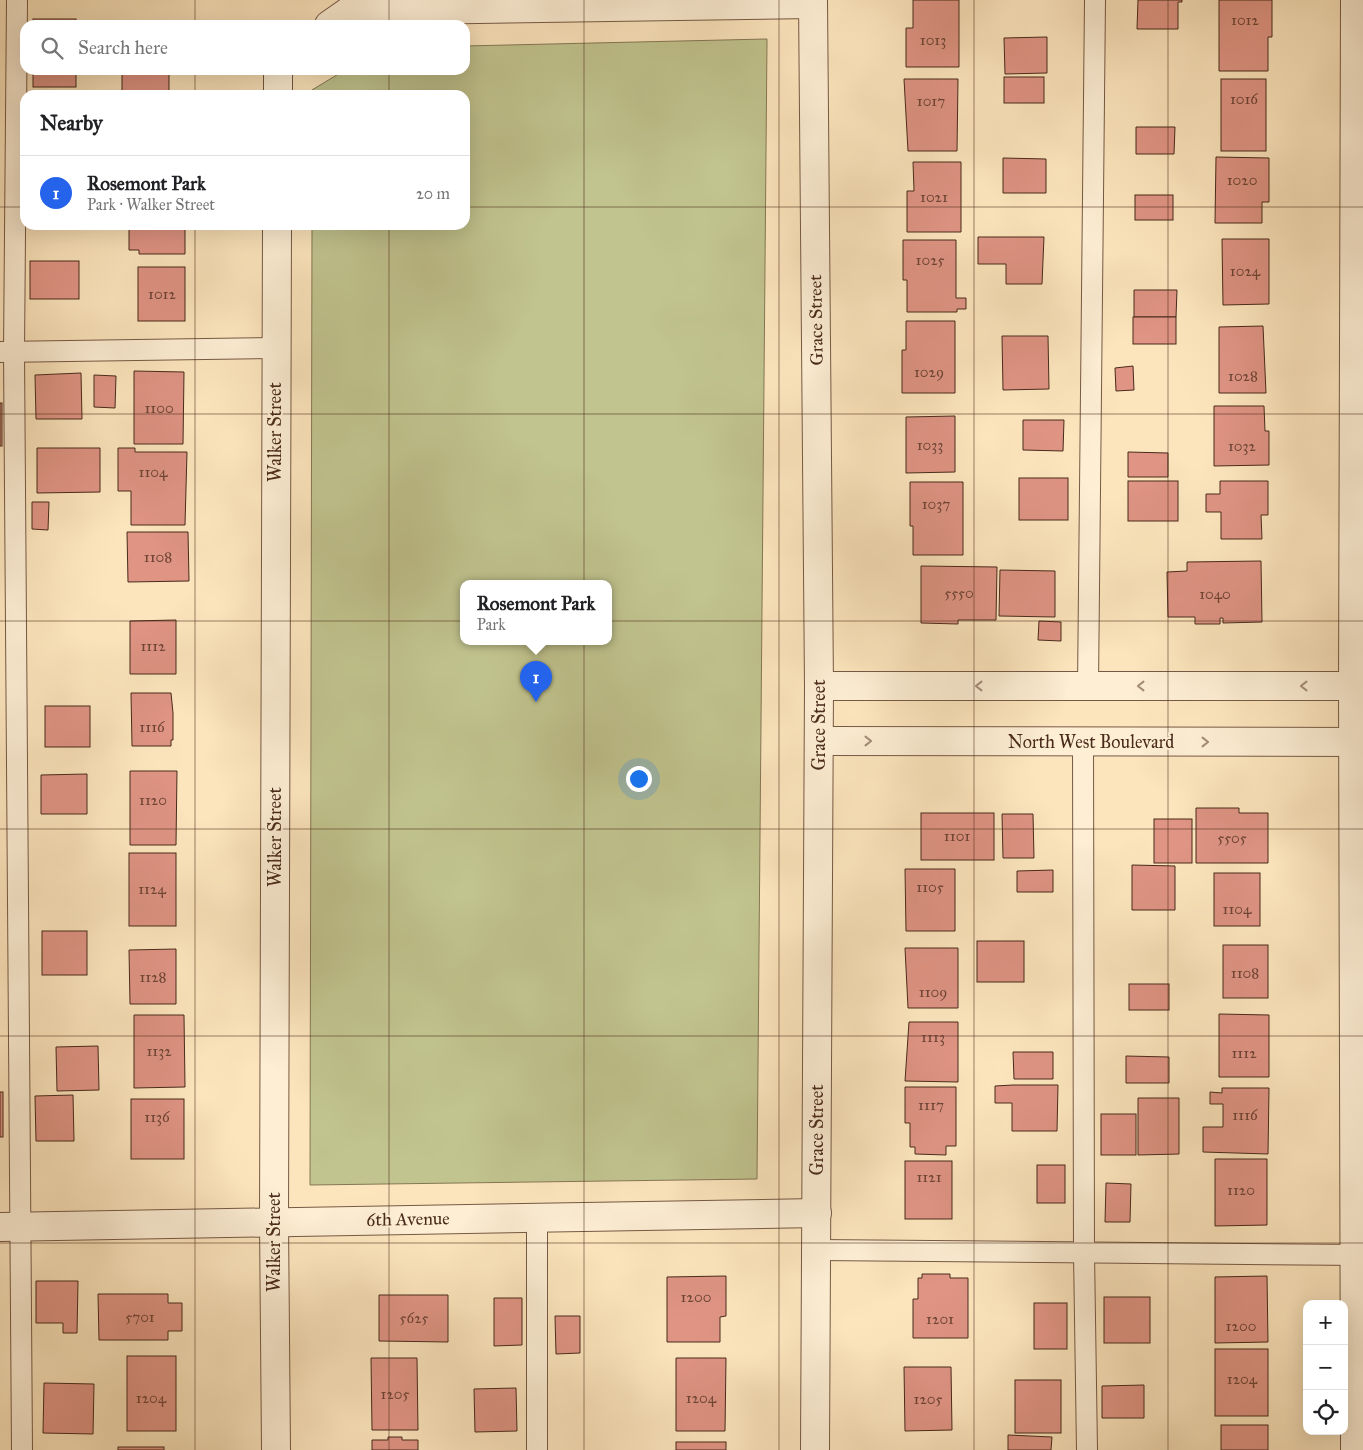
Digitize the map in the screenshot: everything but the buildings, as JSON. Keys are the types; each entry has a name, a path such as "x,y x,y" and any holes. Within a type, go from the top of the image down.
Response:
{"street":[{"path":"1355,0 1359,1255 1355,1450"},
{"path":"339,18 813,2"},
{"name":"Grace Street","path":"813,2 819,686 815,1450"},
{"path":"278,75 278,90"},
{"name":"Walker Street","path":"276,1450 274,1221 277,230"},
{"path":"819,686 1358,686"},
{"name":"North West Boulevard","path":"819,742 1358,742"},
{"name":"6th Avenue","path":"11,1227 816,1213"}],"lane":[{"path":"17,0 7,352 11,1227 22,1450"},
{"path":"1088,686 1095,0"},
{"path":"7,352 276,348"},
{"path":"1083,742 1084,1253 1087,1450"},
{"path":"537,1217 537,1450"},
{"path":"816,1250 1359,1255"}],"green space":[{"path":"767,39 757,1179 310,1185 312,230 470,230 470,90 312,90 337,75 470,75 470,46"}],"place":[{"name":"Rosemont Park","path":"536,702"}]}
